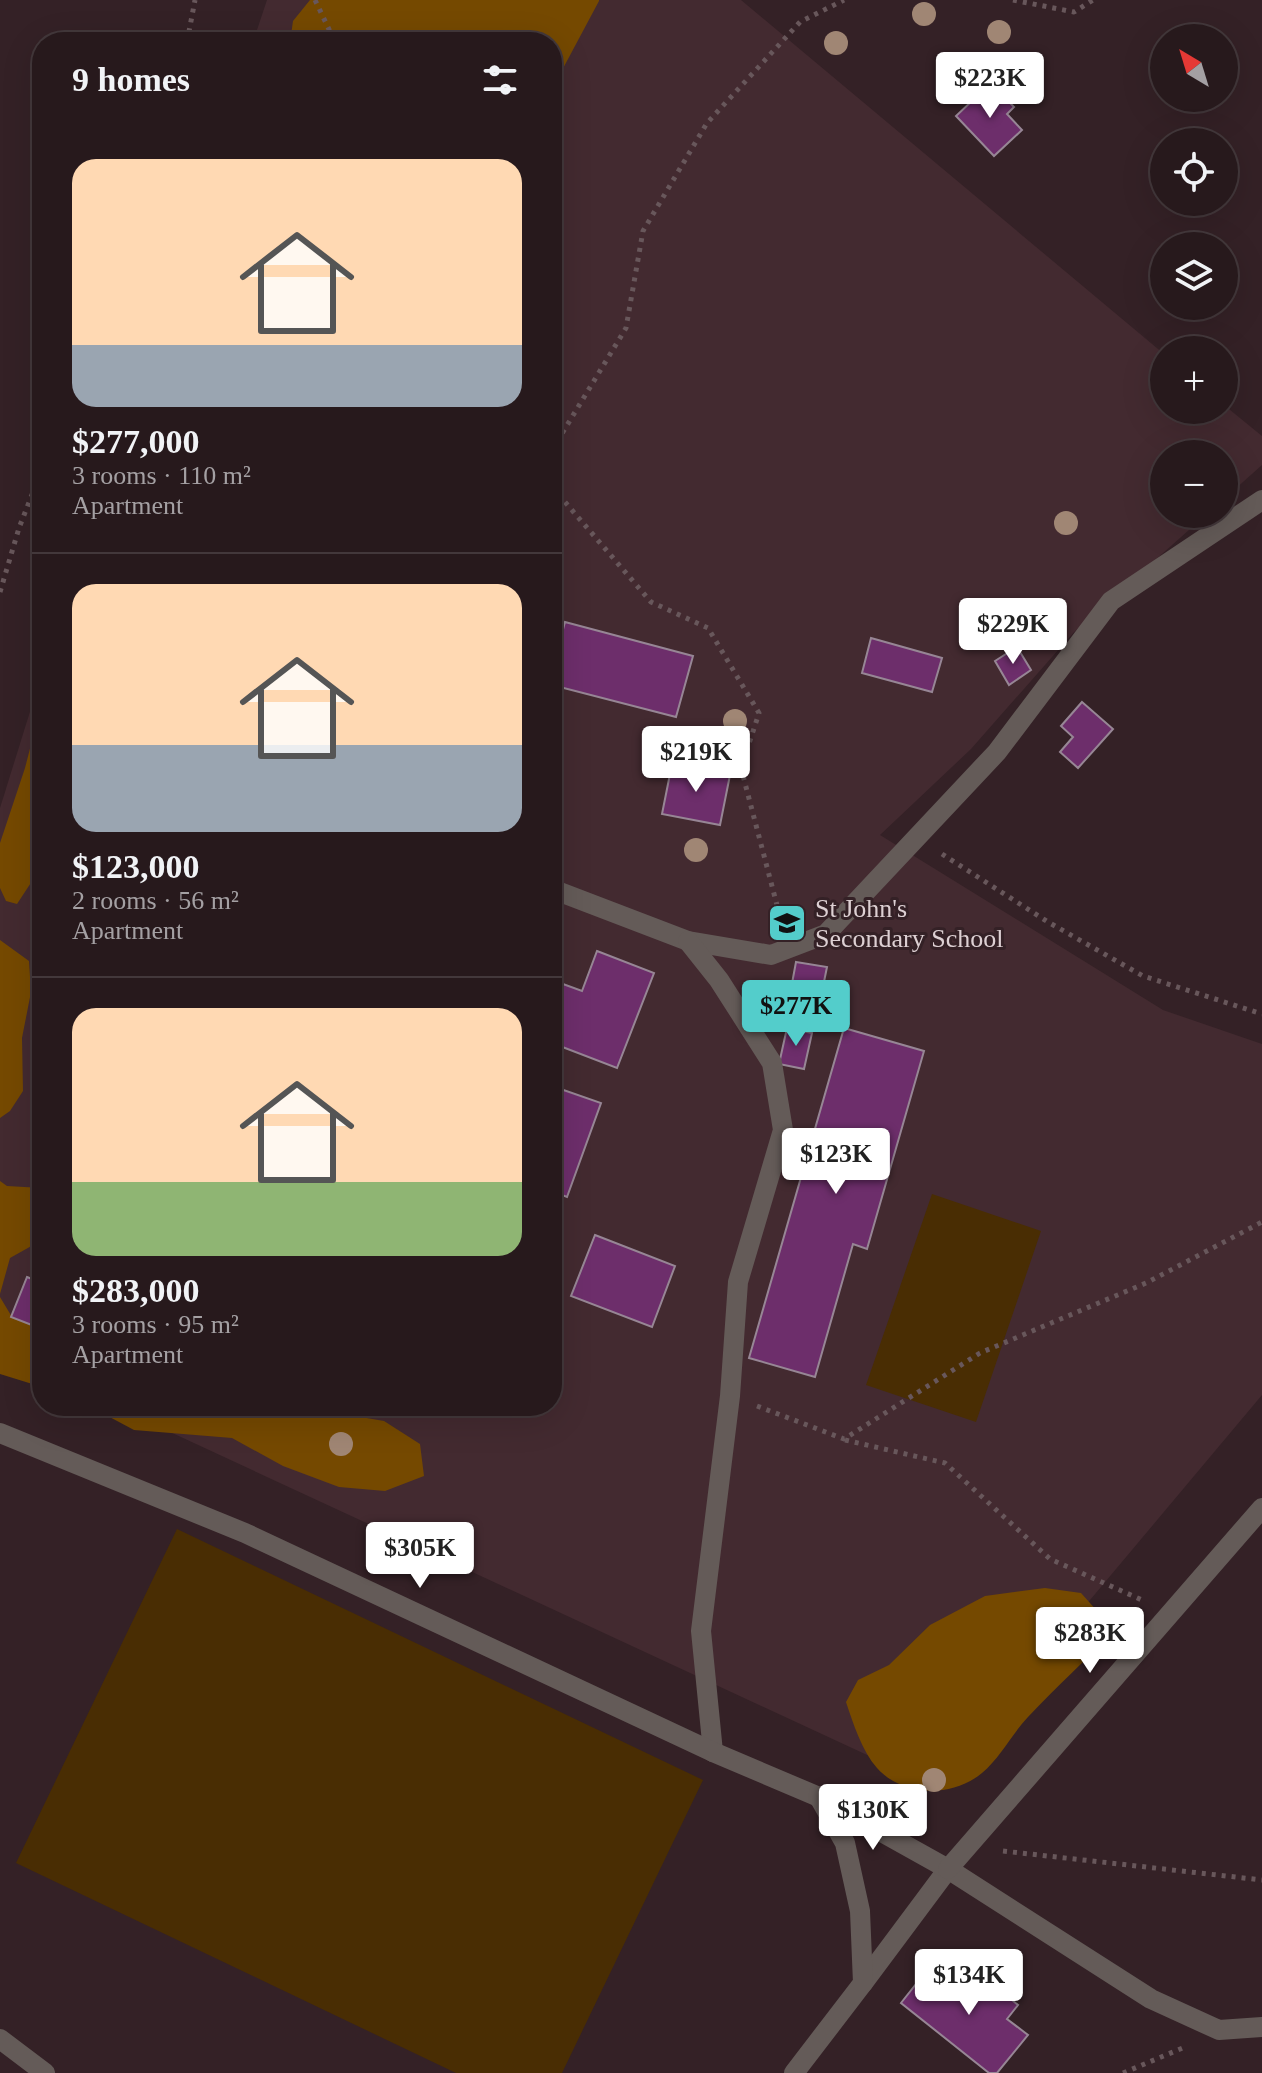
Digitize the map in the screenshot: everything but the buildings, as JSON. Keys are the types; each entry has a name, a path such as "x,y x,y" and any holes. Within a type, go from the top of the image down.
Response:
{"street":[{"path":"562,893 688,941 771,955 826,934 997,752 1111,601 1262,500"},
{"path":"688,941 719,980 772,1063 783,1130 738,1282 730,1396 701,1631 713,1752"},
{"path":"0,1433 245,1533 713,1752 819,1797 948,1869 1151,1999 1219,2030 1262,2027"},
{"path":"794,2073 948,1869 1262,1508"},
{"path":"819,1797 845,1843 860,1911 863,1983"},
{"path":"0,2039 45,2073"}],"path":[{"path":"189,32 195,0"},
{"path":"315,0 330,32"},
{"path":"562,434 626,328 643,231 707,123 800,22 844,0"},
{"path":"1013,0 1074,12 1093,0"},
{"path":"0,592 32,495"},
{"path":"562,499 651,602 708,628 759,713 741,768 778,909 771,955"},
{"path":"917,839 1048,922 1143,976 1262,1014"},
{"path":"844,1439 980,1353 1146,1283 1262,1222"},
{"path":"730,1396 844,1439 945,1463 1050,1559 1174,1612"},
{"path":"970,1847 1262,1880"},
{"path":"1123,2073 1219,2030"}],"shaded area":[{"name":"St John's Secondary School","path":"267,0 741,0 1150,342 1150,424 1238,424 1238,416 1262,436 1262,465 1238,486 1238,440 1150,440 1150,528 1191,528 1074,632 971,749 880,835 1163,1010 1262,1044 1262,1395 934,1786 136,1416 562,1416 562,32 256,32"},
{"path":"310,0 599,0 562,70 562,32 291,32 293,21"},
{"path":"32,705 32,1368 0,1353 0,808"},
{"path":"32,741 32,881 17,904 6,901 0,888 0,843"},
{"path":"0,940 29,961 31,992 22,1038 23,1091 10,1111 0,1118"},
{"path":"0,1181 7,1186 32,1187 32,1246 10,1258 0,1294"},
{"path":"932,1194 1041,1231 976,1422 866,1385"},
{"path":"0,1297 12,1317 32,1325 32,1384 0,1374"},
{"path":"108,1416 355,1416 384,1421 420,1444 424,1476 385,1491 339,1487 283,1466 232,1438 134,1430"},
{"path":"177,1529 703,1780 562,2073 456,2073 16,1863"},
{"path":"1045,1588 1081,1593 1116,1632 1039,1706 988,1767 970,1781 957,1787 928,1791 900,1785 888,1778 867,1753 846,1702 858,1680 889,1665 930,1625 985,1596"}],"place":[{"name":"St John's Secondary School","path":"787,923"}]}
